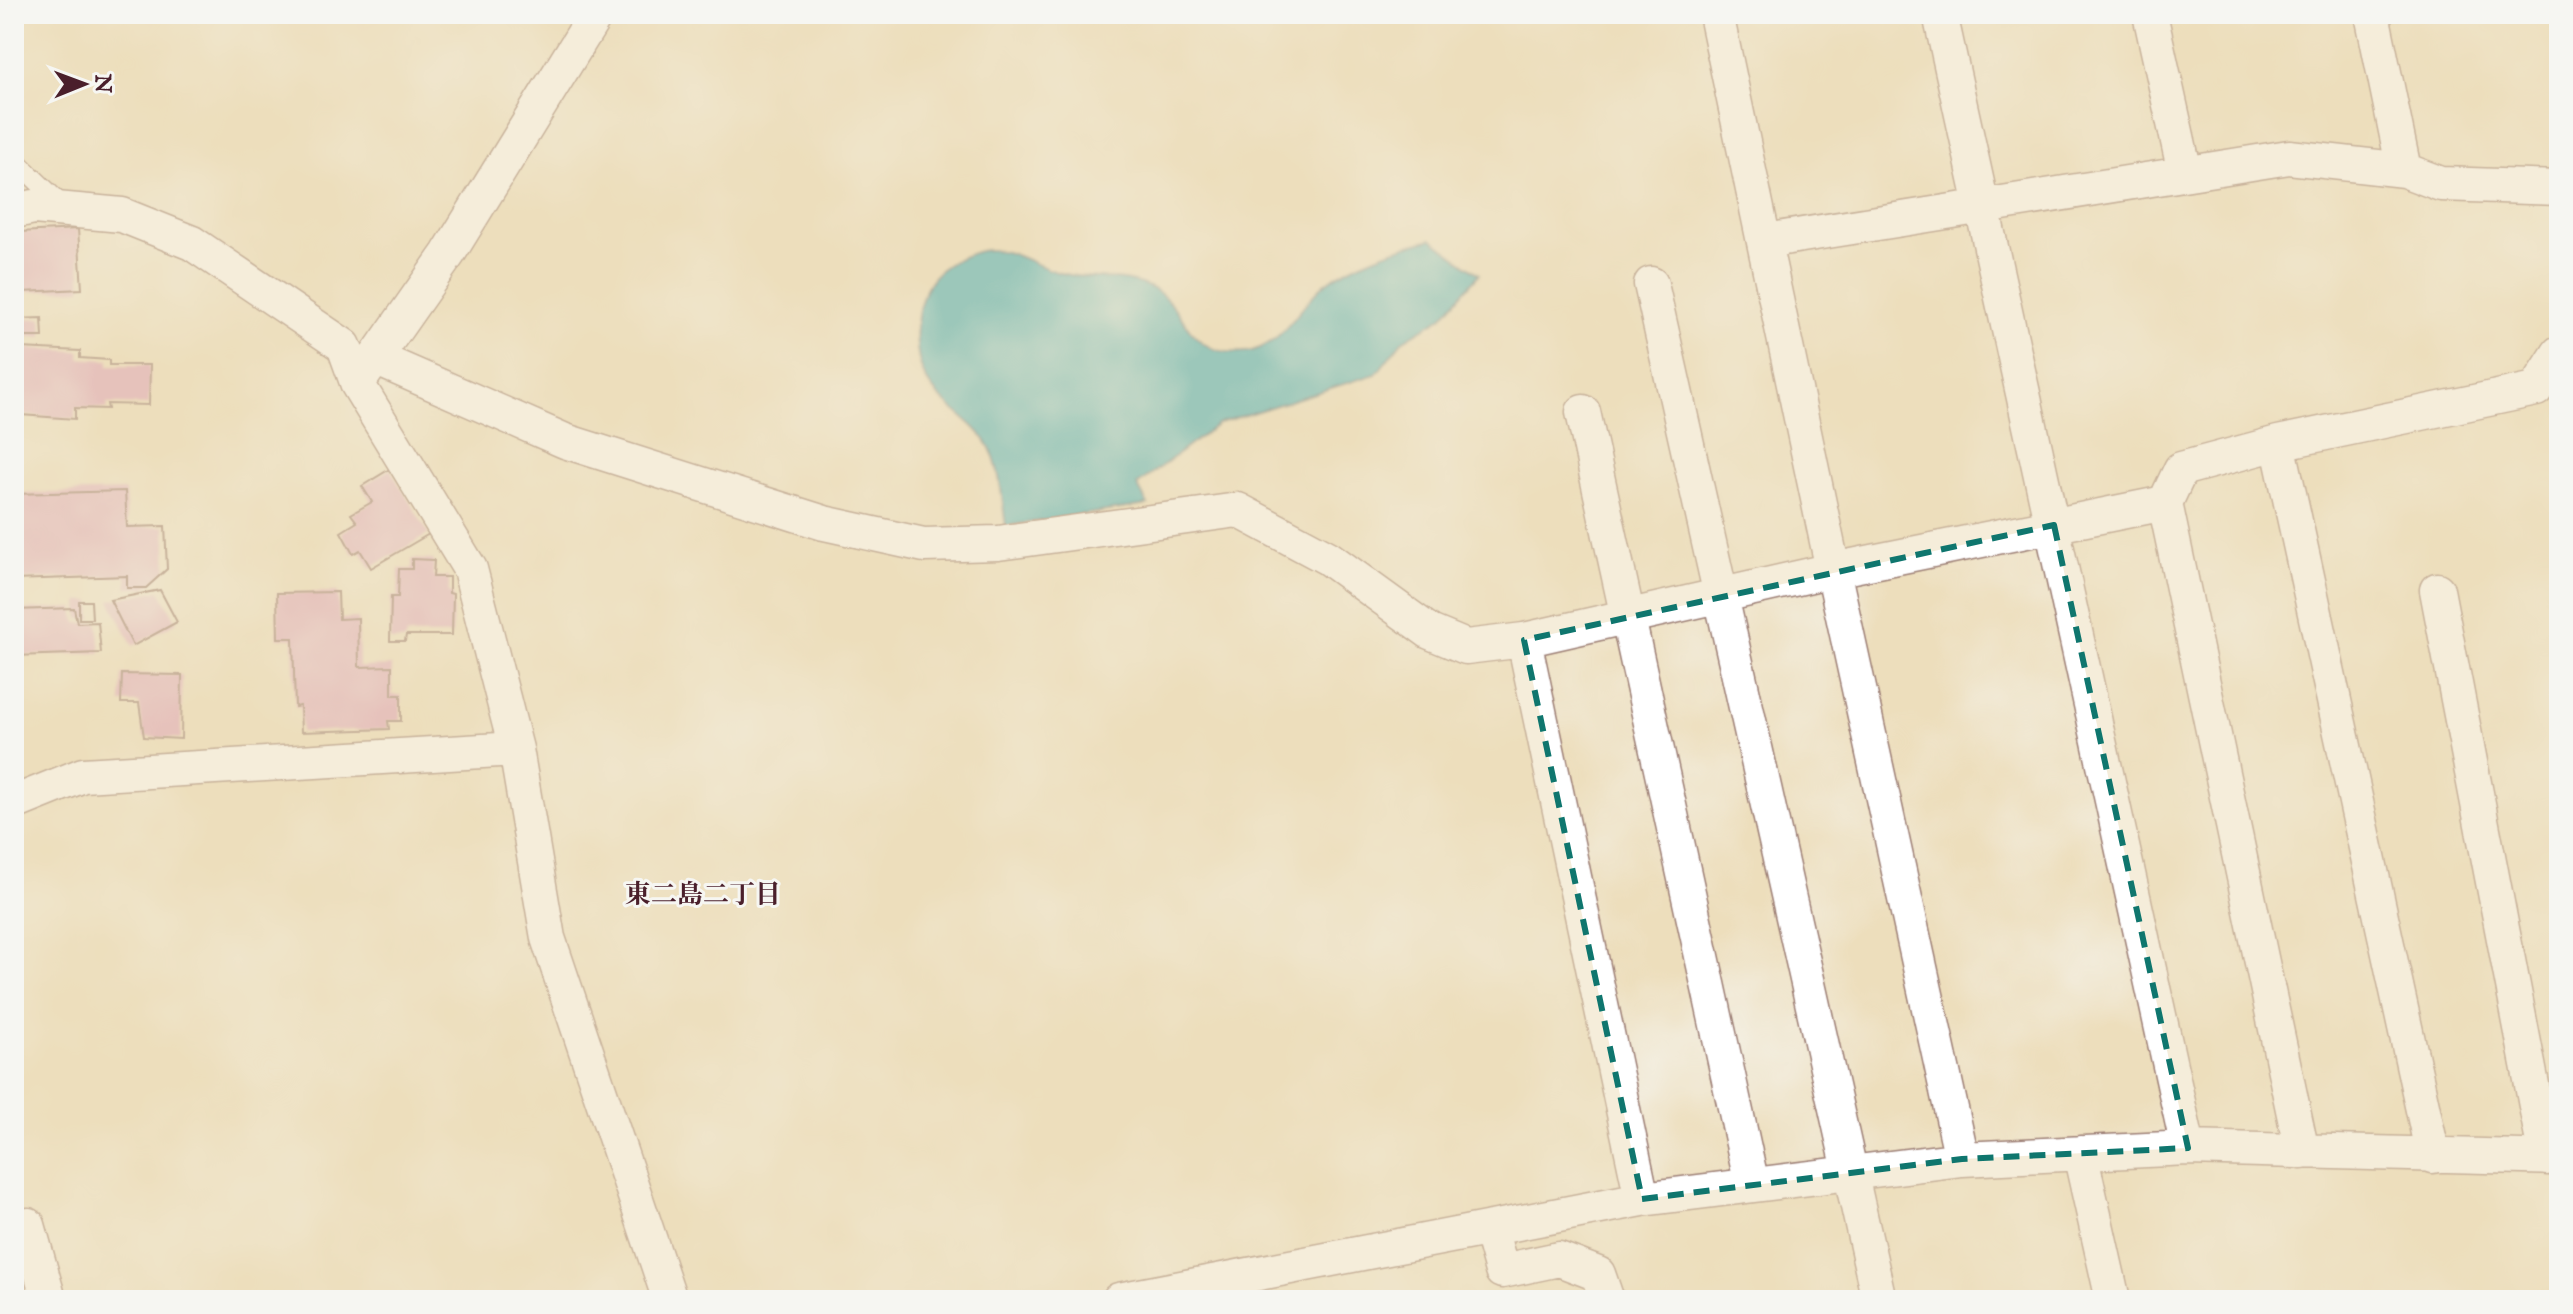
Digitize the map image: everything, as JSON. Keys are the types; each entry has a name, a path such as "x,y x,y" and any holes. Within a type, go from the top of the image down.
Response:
{"street":[{"path":"366,371 448,254 596,14"},
{"path":"1716,14 1833,570 1962,1159"},
{"path":"1940,14 2188,1148"},
{"path":"2150,14 2185,173"},
{"path":"2372,14 2404,170"},
{"path":"1765,241 2289,157 2404,170 2441,184 2559,188"},
{"path":"14,211 34,207 122,215 192,243 344,346 366,371 470,569 516,749 548,938 670,1300"},
{"path":"1651,284 1879,1300"},
{"path":"2302,1152 2165,503 2181,469 2278,443 2536,389 2559,353"},
{"path":"366,371 565,441 824,523 924,545 998,543 1238,510 1328,558 1430,632 1466,647 1524,640 1833,570 2165,503"},
{"path":"1583,412 1752,1185"},
{"path":"2278,443 2433,1156"},
{"path":"1119,1300 1188,1294 1490,1228 1642,1199 1962,1159 2188,1148 2552,1158 2437,590"},
{"path":"1524,640 1642,1199"},
{"path":"14,803 83,775 516,749"},
{"path":"2080,1153 2113,1300"},
{"path":"28,1225 49,1300"},
{"path":"1490,1228 1502,1271 1559,1259 1598,1274 1607,1300"}],"lane":[{"path":"14,159 67,210"}],"highlighted area":[{"path":"2054,525 2188,1148 1962,1159 1642,1199 1524,640"}],"water":[{"path":"1432,239 1479,274 1442,317 1402,341 1376,374 1219,423 1137,485 1148,505 1006,526 999,476 990,448 976,429 931,387 921,365 917,323 929,283 946,266 980,251 1011,253 1072,276 1125,280 1150,287 1171,303 1201,342 1227,352 1245,352 1258,349 1280,334 1316,292 1338,275 1377,256"}],"building":[{"path":"78,229 82,289 22,292 19,232"},
{"path":"42,318 43,337 14,337 14,319"},
{"path":"21,348 80,351 80,358 109,360 109,365 150,365 149,405 107,404 108,409 75,408 75,419 21,415 22,403 14,403 14,365 21,366"},
{"path":"390,469 429,534 371,568 360,550 353,554 341,532 357,522 351,514 372,502 362,486"},
{"path":"125,491 127,527 165,526 167,569 146,588 127,588 127,576 14,580 14,494"},
{"path":"412,559 434,560 433,577 449,577 449,593 453,594 452,635 406,635 405,641 390,641 391,597 398,597 399,569 412,569"},
{"path":"160,590 177,622 133,646 110,600"},
{"path":"338,592 339,619 358,618 359,667 392,666 392,695 401,695 401,721 388,721 389,729 301,732 300,706 295,707 293,638 278,638 277,593"},
{"path":"79,601 91,601 92,619 79,619"},
{"path":"74,608 77,623 98,622 101,653 14,656 14,610"},
{"path":"122,674 182,675 181,739 144,737 139,703 121,703"}],"district":[{"name":"東二島二丁目","path":"703,894"}]}
